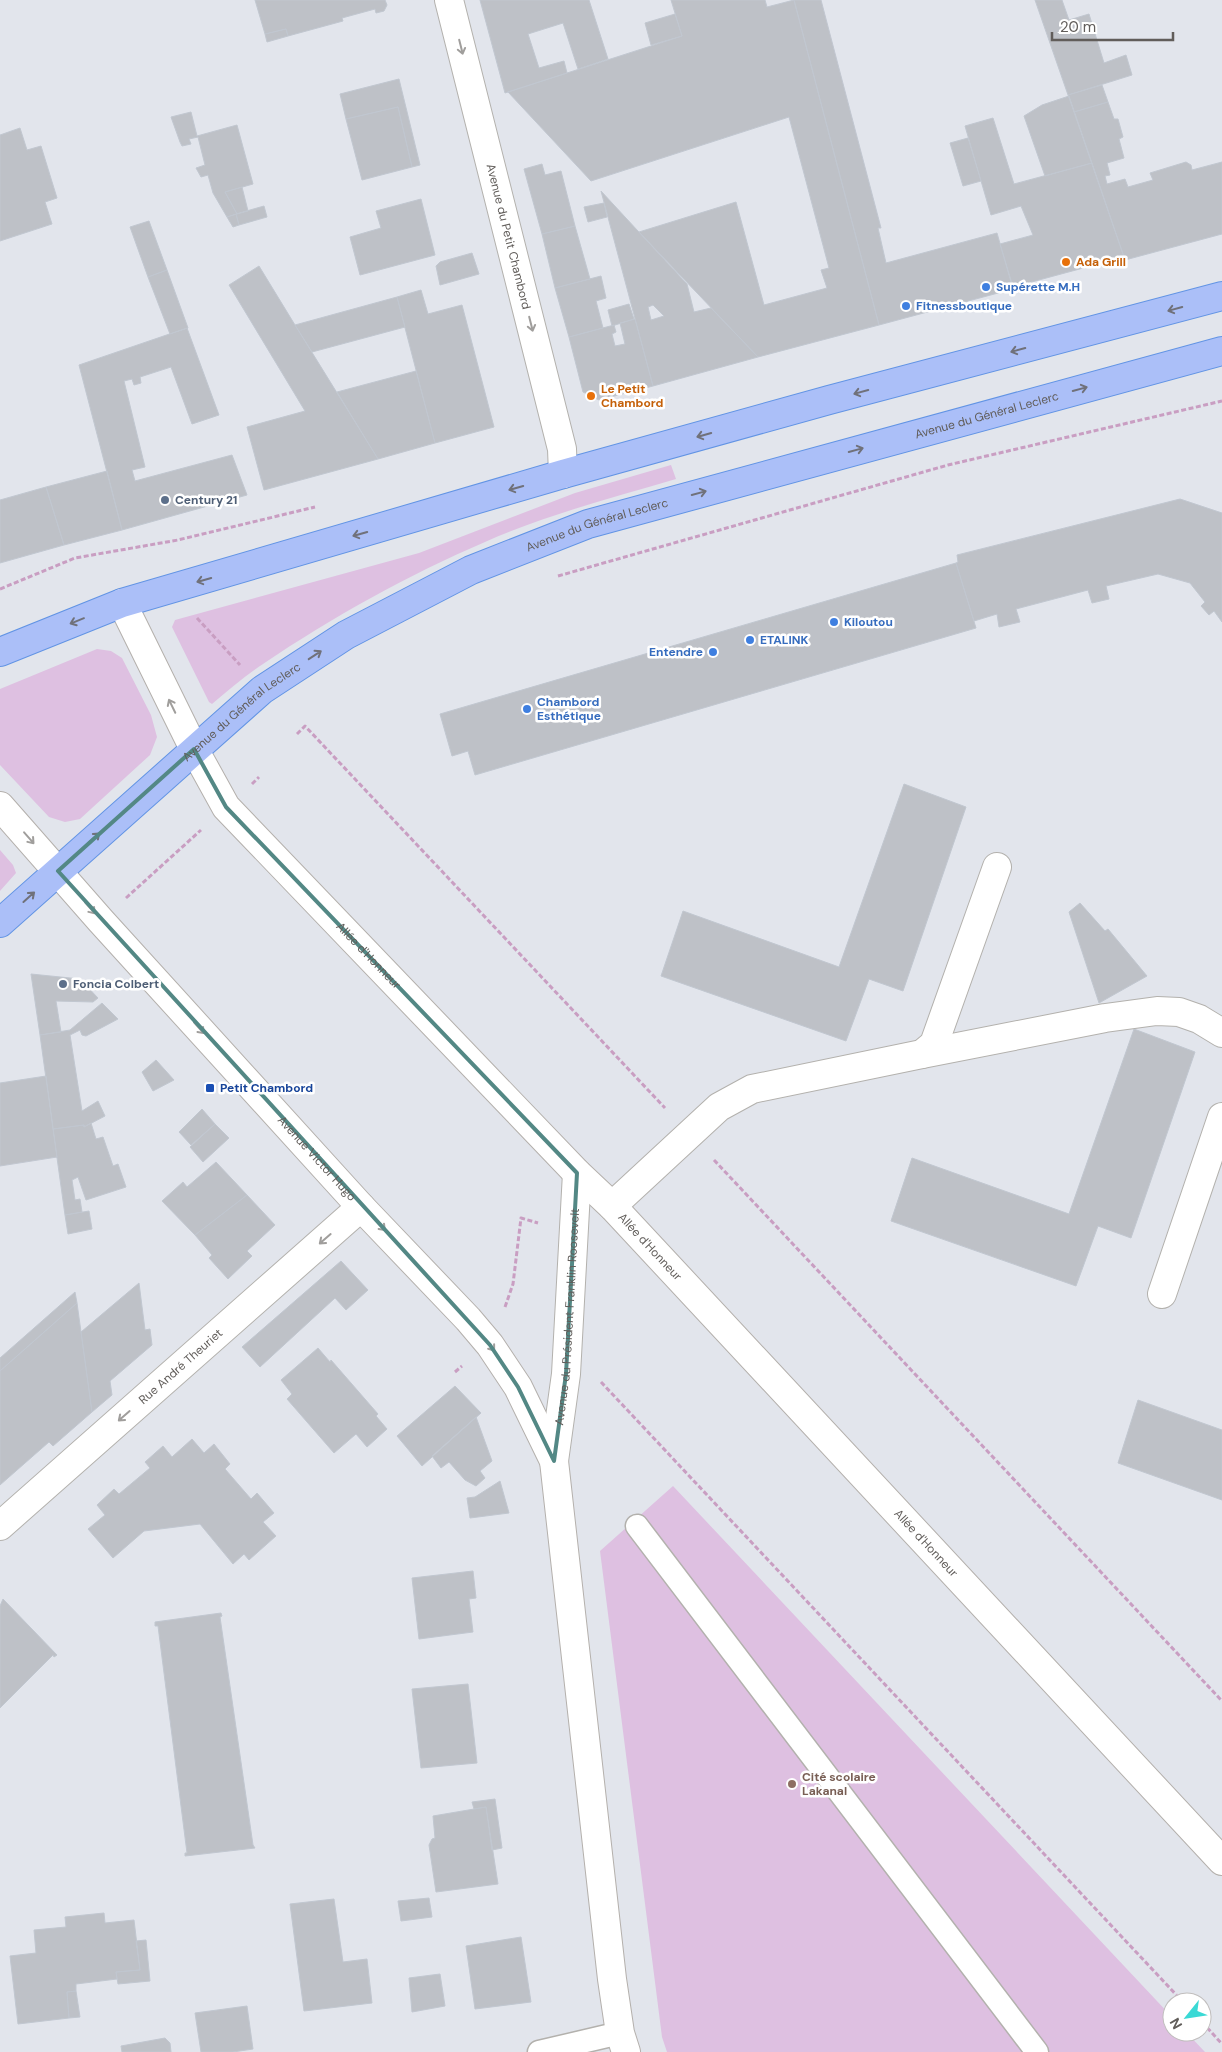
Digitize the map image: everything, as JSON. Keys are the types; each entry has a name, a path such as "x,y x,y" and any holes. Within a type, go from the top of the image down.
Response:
{"main road":[{"name":"Avenue du Petit Chambord","path":"450,0 562,449 563,474"},
{"path":"0,652 122,603 563,474 829,400 1222,296"},
{"name":"Avenue du Général Leclerc","path":"0,923 262,690 346,635 471,570 588,524 1222,351"},
{"name":"Allée d'Honneur","path":"122,603 194,749 226,807 577,1173 612,1206 1222,1860"},
{"name":"Avenue Victor Hugo","path":"0,806 101,921 490,1345 518,1388 554,1461"},
{"path":"922,1054 934,1044 997,867"},
{"path":"612,1206 719,1107 752,1089 1105,1018 1157,1011 1179,1012 1199,1019 1222,1033"},
{"path":"1162,1294 1222,1117"},
{"name":"Avenue du Président Franklin Roosevelt","path":"554,1461 566,1361 577,1173"},
{"name":"Rue André Theuriet","path":"0,1526 361,1206"},
{"path":"554,1461 612,1979 623,2042"}],"lane":[{"path":"637,1526 1037,2052"},
{"path":"539,2052 623,2042"}],"path":[{"path":"558,576 948,465 1222,400"},
{"path":"197,618 242,668"},
{"path":"297,734 305,726 1222,1701"},
{"path":"120,903 200,831"},
{"path":"455,1372 490,1345 513,1284 521,1218 572,1234"},
{"path":"566,1361 600,1381 1174,1992"},
{"path":"1212,2033 1222,2044"}],"highlighted area":[{"path":"194,749 226,807 577,1173 566,1374 554,1461 518,1387 490,1345 58,871"}],"shaded area":[{"path":"671,465 676,479 531,523 428,568 343,614 289,647 250,673 212,704 209,702 172,627 175,620 419,553 575,493"},
{"path":"97,649 111,651 122,658 151,715 157,737 150,755 80,819 65,822 49,817 0,765 0,689"},
{"path":"0,850 13,865 16,873 0,891"},
{"name":"Cité scolaire Lakanal","path":"673,1486 1162,2006 1162,2042 1196,2042 1205,2052 667,2052 662,2037 600,1551"}],"building":[{"path":"255,0 385,0 387,5 384,11 376,13 375,9 342,18 343,21 288,36 286,29 265,34"},
{"path":"480,0 589,0 608,59 578,69 563,23 528,34 539,68 564,61 567,73 505,93"},
{"path":"671,0 765,0 767,7 794,0 879,325 758,357 639,232 736,202 764,305 827,288 821,270 829,268 789,117 591,181 508,92 682,36"},
{"path":"794,0 821,0 881,228 878,228 886,263 997,233 1013,289 879,325"},
{"path":"1035,0 1062,0 1069,20 1089,14 1104,63 1126,55 1132,75 1068,95"},
{"path":"675,14 682,36 651,45 645,23"},
{"path":"286,29 288,36 267,42 265,34"},
{"path":"399,79 420,165 412,167 398,107 346,119 340,94"},
{"path":"1102,85 1108,102 1074,112 1068,95"},
{"path":"1069,96 1092,163 1045,176 1024,116 1042,105"},
{"path":"1108,102 1114,119 1118,119 1123,137 1119,139 1124,158 1107,163 1110,175 1105,176 1107,184 1125,179 1128,187 1153,180 1150,173 1186,162 1191,165 1192,170 1222,162 1222,234 1125,260 1074,112"},
{"path":"398,107 412,167 362,180 346,119"},
{"path":"191,112 197,136 237,125 253,184 225,192 237,214 227,217 213,193 208,175 201,177 196,168 205,165 198,137 189,139 191,144 182,146 180,142 171,117"},
{"path":"993,118 1014,184 1092,163 1124,257 1013,287 1000,244 1033,235 1021,206 991,215 965,126"},
{"path":"20,128 27,150 41,146 57,198 45,202 52,224 0,241 0,135"},
{"path":"968,138 981,181 963,186 950,143"},
{"path":"542,164 545,175 561,171 575,226 542,234 524,169"},
{"path":"242,187 248,211 237,214 225,192"},
{"path":"601,191 687,284 694,312 711,308 758,357 653,386","holes":["653,305 664,316 651,320 648,307"]},
{"path":"421,199 435,255 360,275 350,237 381,228 376,211"},
{"path":"604,203 607,217 588,222 584,207"},
{"path":"264,206 267,217 239,225 236,214"},
{"path":"236,214 239,225 233,227 227,217"},
{"path":"149,221 167,270 148,277 130,227"},
{"path":"575,226 590,279 555,288 542,234"},
{"path":"472,253 479,274 440,285 436,266 440,262"},
{"path":"259,266 378,459 264,490 247,427 305,411 229,285"},
{"path":"167,270 188,328 170,334 148,277"},
{"path":"601,276 606,298 596,301 603,328 569,337 555,288"},
{"path":"421,290 428,314 462,305 494,427 435,443 397,297"},
{"path":"397,297 405,327 312,352 295,325"},
{"path":"629,304 634,319 612,326 608,310"},
{"path":"635,319 653,386 599,400 583,392 569,337 614,325 616,332 612,334 615,346 625,344 620,323"},
{"path":"187,328 219,415 192,424 171,367 140,377 141,383 134,385 132,379 124,381 145,467 132,470 135,481 232,455 247,495 122,530 79,365"},
{"path":"416,371 435,443 378,459 337,392"},
{"path":"107,471 122,530 64,545 46,487"},
{"path":"46,487 64,545 0,563 0,500"},
{"path":"1180,499 1222,513 1222,622 1214,611 1209,615 1201,606 1205,602 1190,583 1158,574 1106,586 1109,599 1092,603 1088,590 1016,609 1020,622 999,627 997,614 974,621 956,563 958,562 957,555"},
{"path":"956,563 976,628 475,775 468,751 452,756 440,714"},
{"path":"904,784 966,807 903,991 869,979 846,1041 661,976 683,911 839,967"},
{"path":"1080,903 1105,931 1108,929 1147,976 1099,1003 1069,912"},
{"path":"31,974 80,979 98,998 93,1002 56,1001 61,1032 40,1035"},
{"path":"102,1003 118,1019 86,1036 82,1035 80,1030 70,1035 82,1111 98,1101 105,1116 84,1127 84,1125 53,1129 40,1035 70,1030"},
{"path":"1134,1029 1195,1052 1131,1238 1098,1226 1076,1286 891,1221 912,1158 1069,1214"},
{"path":"156,1060 174,1080 153,1091 142,1072"},
{"path":"46,1076 57,1157 0,1166 0,1083"},
{"path":"202,1109 215,1124 191,1145 179,1132"},
{"path":"91,1123 96,1139 103,1137 113,1166 118,1164 126,1187 86,1200 78,1177 72,1180 75,1200 80,1199 82,1212 65,1215 53,1129 84,1125 84,1127"},
{"path":"215,1124 229,1138 203,1162 190,1147"},
{"path":"216,1162 247,1195 195,1235 162,1201 183,1182 187,1187"},
{"path":"247,1195 275,1225 247,1251 252,1256 228,1279 209,1258 212,1255 195,1235"},
{"path":"89,1211 92,1229 68,1234 65,1215"},
{"path":"341,1261 368,1290 346,1310 335,1298 260,1367 242,1347"},
{"path":"139,1283 145,1330 150,1329 152,1345 110,1381 112,1395 92,1412 81,1332"},
{"path":"75,1292 77,1303 0,1371 0,1358"},
{"path":"77,1303 92,1412 53,1446 49,1442 0,1485 0,1371"},
{"path":"318,1348 330,1362 331,1360 378,1414 376,1416 387,1429 367,1447 356,1434 334,1453 287,1399 292,1394 281,1380"},
{"path":"455,1386 481,1413 422,1466 397,1436"},
{"path":"1138,1400 1222,1430 1222,1500 1118,1463"},
{"path":"476,1417 492,1461 480,1471 485,1478 476,1486 465,1480 449,1462 441,1468 432,1456"},
{"path":"192,1439 204,1453 214,1444 230,1464 225,1469 251,1499 257,1493 274,1513 263,1522 276,1536 249,1560 244,1554 233,1564 200,1524 144,1531 113,1558 88,1529 105,1515 97,1505 114,1489 119,1494 150,1468 145,1462 163,1446 172,1457"},
{"path":"500,1481 509,1513 470,1518 467,1498 475,1497"},
{"path":"473,1571 476,1598 469,1599 473,1632 419,1639 412,1578"},
{"path":"3,1599 57,1655 54,1657 53,1655 0,1708 0,1606"},
{"path":"221,1613 222,1616 220,1617 253,1845 255,1848 185,1856 185,1853 187,1853 158,1626 155,1626 155,1622"},
{"path":"468,1684 477,1763 421,1768 412,1689"},
{"path":"495,1799 502,1848 492,1850 486,1807 474,1809 472,1802"},
{"path":"486,1807 498,1884 436,1892 429,1845 432,1839 435,1838 433,1816"},
{"path":"429,1898 432,1917 401,1921 398,1901"},
{"path":"334,1899 343,1962 367,1959 372,2003 304,2011 290,1904"},
{"path":"104,1913 105,1923 134,1920 140,1970 116,1972 117,1979 76,1984 76,1991 67,1992 69,2018 18,2024 10,1956 36,1953 34,1930 66,1927 65,1917"},
{"path":"521,1937 531,2002 475,2009 466,1946"},
{"path":"146,1940 150,1981 118,1984 116,1972 140,1970 136,1941"},
{"path":"440,1974 445,2006 412,2012 409,1978"},
{"path":"76,1991 80,2017 69,2018 67,1992"},
{"path":"247,2006 253,2049 233,2052 201,2052 195,2013"},
{"path":"165,2038 170,2043 171,2052 122,2052 121,2046"}],"place":[{"name":"Ada Grill","path":"1066,262"},
{"name":"Supérette M.H","path":"986,287"},
{"name":"Fitnessboutique","path":"906,306"},
{"name":"Le Petit Chambord","path":"591,396"},
{"name":"Century 21","path":"165,500"},
{"name":"Kiloutou","path":"834,622"},
{"name":"ETALINK","path":"750,640"},
{"name":"Entendre","path":"713,652"},
{"name":"Chambord Esthétique","path":"527,709"},
{"name":"Foncia Colbert","path":"63,984"},
{"name":"Petit Chambord","path":"210,1088"},
{"name":"Cité scolaire Lakanal","path":"792,1784"}]}
